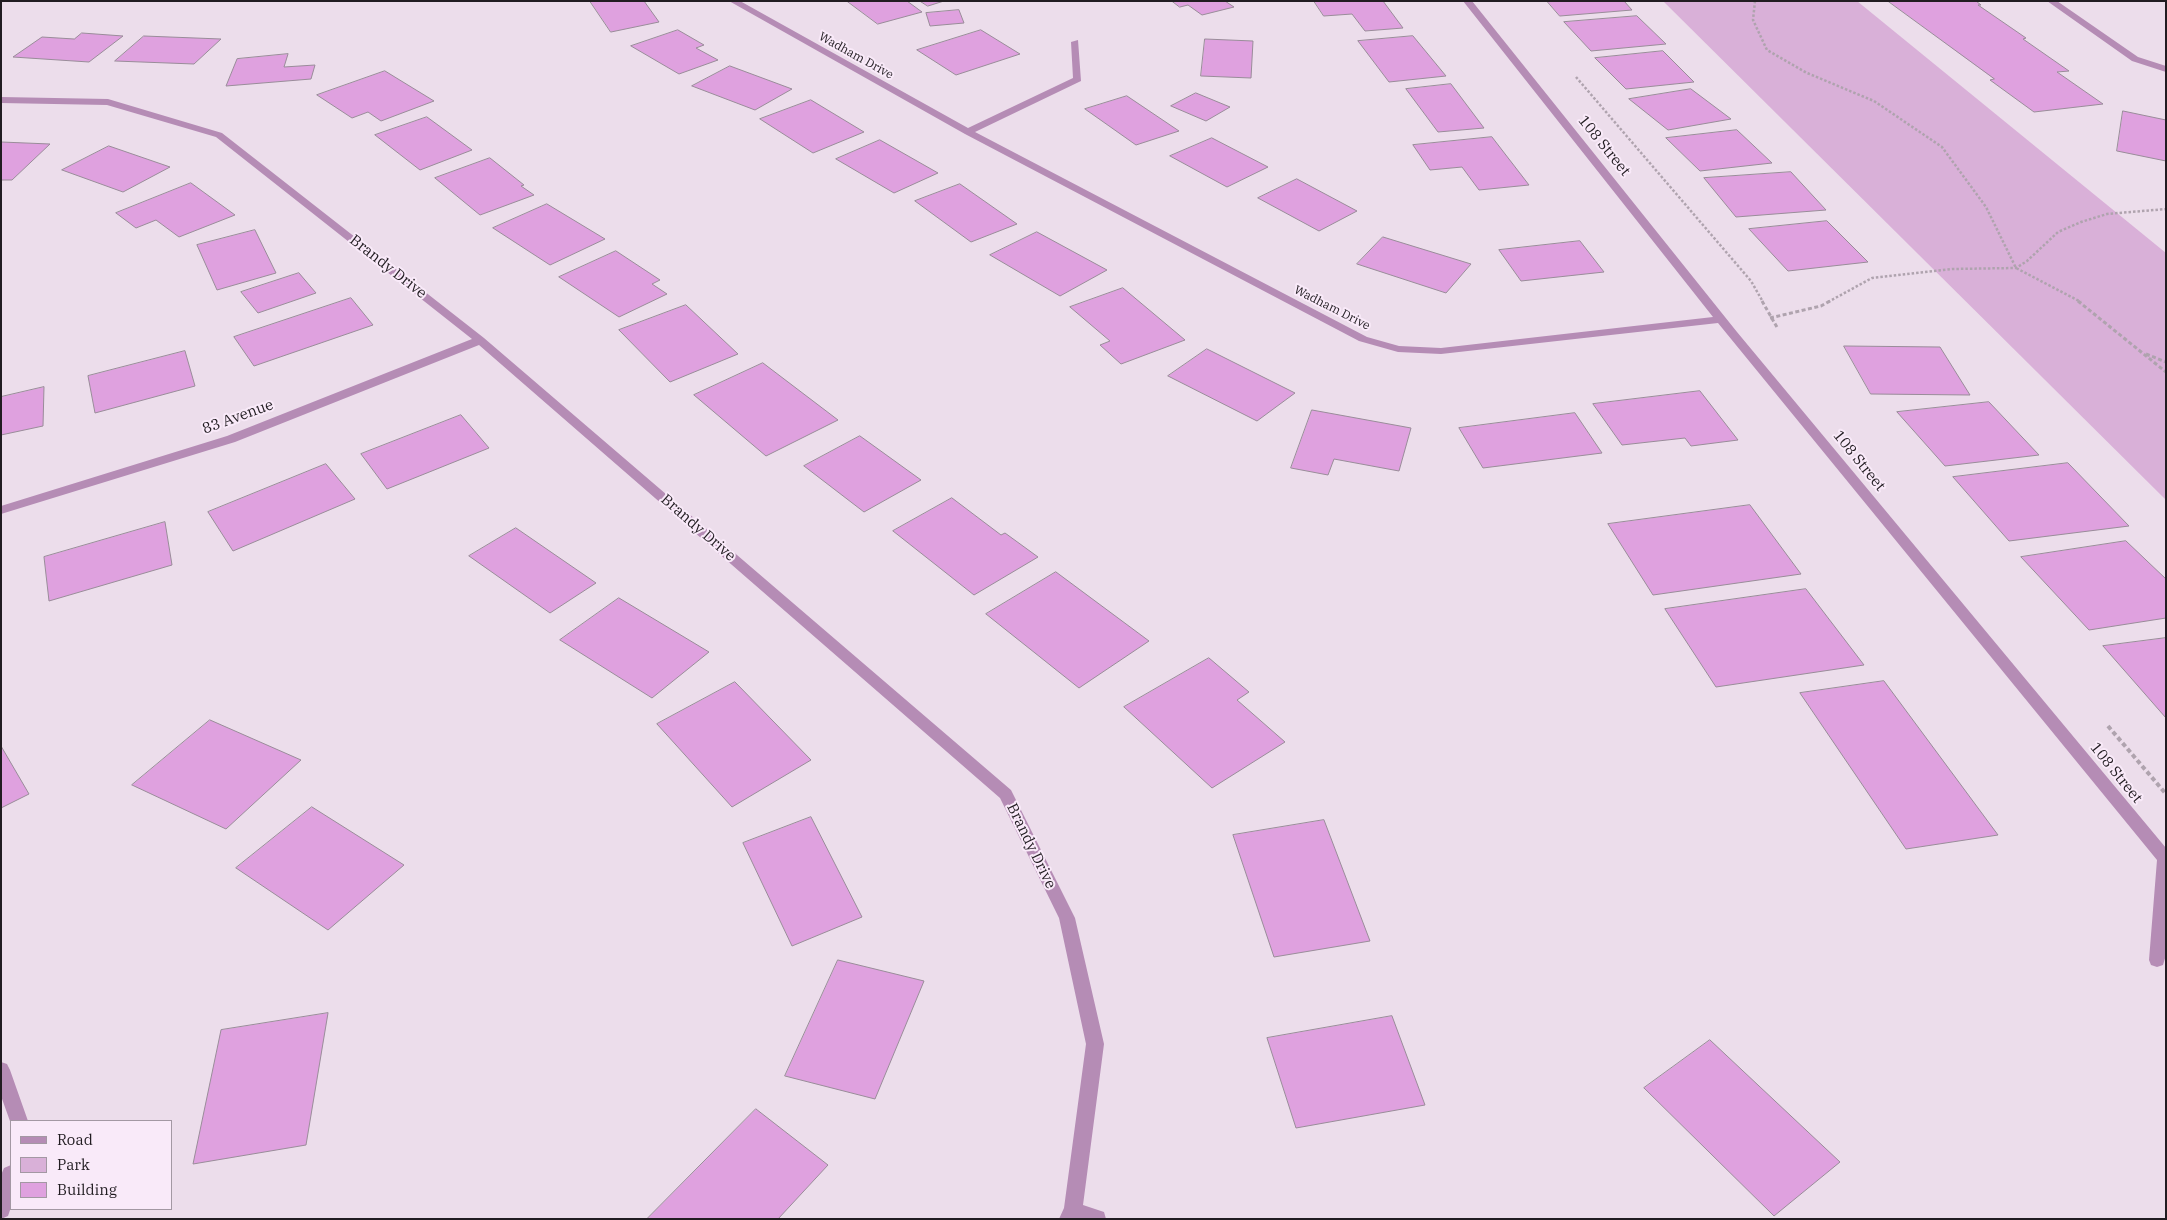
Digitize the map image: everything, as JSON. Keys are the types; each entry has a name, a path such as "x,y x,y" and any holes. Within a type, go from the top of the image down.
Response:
{"street":[{"name":"Wadham Drive","path":"733,1 968,132 1363,339 1398,349 1440,351 1721,319"},
{"name":"108 Street","path":"1467,1 1721,319 2165,858 2157,960"},
{"path":"2051,1 2135,59 2166,69"},
{"path":"968,132 1078,79 1075,42"},
{"name":"Brandy Drive","path":"1,100 108,102 219,135 480,340 1006,794 1067,918 1095,1044 1070,1215 1097,1219"},
{"name":"83 Avenue","path":"1,510 231,439 480,340"},
{"path":"1,1070 19,1120"},
{"path":"1,1210 10,1178"}],"path":[{"path":"1755,1 1753,20 1767,50 1807,73 1874,101 1942,147 1986,207 2016,268"},
{"path":"1574,75 1750,281 1780,333"},
{"path":"2016,268 2027,261 2058,232 2073,226 2107,214 2166,209"},
{"path":"1767,319 1821,306 1872,278 1952,269 2016,268 2082,303 2166,372"},
{"path":"2140,351 2166,362"},
{"path":"2102,719 2166,794"}],"green space":[{"path":"1663,1 1857,1 2166,253 2166,500"}],"building":[{"path":"590,1 644,1 659,22 611,32"},
{"path":"847,1 907,1 922,12 878,24"},
{"path":"920,1 944,1 928,6"},
{"path":"1172,1 1225,1 1234,7 1202,15 1188,5 1180,7"},
{"path":"1314,1 1383,1 1403,28 1365,31 1352,14 1324,16"},
{"path":"1547,1 1624,1 1632,10 1560,16"},
{"path":"1888,1 1976,1 1981,5 1978,5 2026,38 2023,39 2069,71 2057,72 2103,104 2034,112 1990,80 1994,79"},
{"path":"959,10 964,23 930,26 926,13"},
{"path":"1637,16 1666,44 1591,51 1564,22"},
{"path":"678,30 704,45 696,48 718,60 679,74 631,46"},
{"path":"981,30 1020,54 956,75 917,50"},
{"path":"82,33 123,36 89,62 13,57 42,37 74,39"},
{"path":"144,36 221,39 194,64 115,61"},
{"path":"1413,36 1446,76 1389,82 1358,41"},
{"path":"1205,39 1253,41 1251,78 1201,76"},
{"path":"1663,51 1694,82 1626,89 1595,58"},
{"path":"288,54 284,67 315,65 311,79 226,86 237,59"},
{"path":"730,66 792,89 755,110 692,86"},
{"path":"385,71 434,101 381,121 368,112 352,118 317,95"},
{"path":"1451,84 1484,128 1438,132 1406,89"},
{"path":"1691,89 1731,119 1668,130 1629,99"},
{"path":"1196,93 1230,107 1206,121 1171,106"},
{"path":"1127,96 1179,131 1136,145 1085,109"},
{"path":"811,100 864,132 813,153 760,119"},
{"path":"2123,111 2166,120 2166,161 2117,151"},
{"path":"427,117 472,150 420,170 375,135"},
{"path":"1737,130 1772,163 1700,171 1666,138"},
{"path":"1492,137 1529,185 1479,190 1462,167 1430,170 1413,145"},
{"path":"1212,138 1268,167 1227,187 1170,156"},
{"path":"880,140 938,173 894,193 836,159"},
{"path":"1,142 50,144 12,180 1,180"},
{"path":"109,146 170,167 123,192 62,170"},
{"path":"490,158 534,195 480,215 435,178"},
{"path":"1791,172 1826,210 1736,217 1704,178"},
{"path":"1297,179 1357,211 1319,231 1258,198"},
{"path":"191,183 235,215 179,237 156,220 136,228 116,213"},
{"path":"960,184 1017,224 971,242 915,201"},
{"path":"547,204 605,239 550,265 493,228"},
{"path":"1827,221 1868,262 1788,271 1749,229"},
{"path":"255,230 276,273 217,290 197,245"},
{"path":"1037,232 1107,270 1060,296 990,255"},
{"path":"1383,237 1471,264 1446,293 1357,264"},
{"path":"1580,241 1604,272 1521,281 1499,250"},
{"path":"616,251 660,280 652,284 667,294 619,317 559,277"},
{"path":"299,273 316,293 258,313 241,292"},
{"path":"1123,288 1185,340 1121,364 1100,345 1110,341 1070,307"},
{"path":"351,298 373,325 254,366 234,337"},
{"path":"686,305 738,354 670,382 619,330"},
{"path":"1844,346 1940,347 1970,395 1871,394"},
{"path":"1207,349 1295,393 1257,421 1168,376"},
{"path":"185,351 195,386 95,413 88,376"},
{"path":"763,363 838,420 766,456 694,395"},
{"path":"44,387 43,426 1,435 1,397"},
{"path":"1700,391 1738,440 1691,446 1685,438 1622,445 1593,404"},
{"path":"1989,402 2039,455 1945,466 1897,412"},
{"path":"1312,410 1411,428 1399,471 1334,459 1328,475 1291,468"},
{"path":"1575,413 1602,453 1483,468 1459,428"},
{"path":"461,415 489,448 387,489 361,454"},
{"path":"860,436 921,480 864,512 804,466"},
{"path":"2068,463 2129,526 2009,541 1953,477"},
{"path":"326,464 355,499 233,551 208,512"},
{"path":"952,498 1001,535 1005,533 1038,557 974,595 893,531"},
{"path":"1750,505 1801,574 1653,595 1608,524"},
{"path":"165,522 172,565 49,601 44,557"},
{"path":"516,528 596,583 550,613 469,556"},
{"path":"2126,541 2166,579 2166,618 2089,630 2021,557"},
{"path":"1056,572 1149,641 1079,688 986,614"},
{"path":"1806,589 1864,665 1716,687 1665,609"},
{"path":"619,598 709,652 652,698 560,640"},
{"path":"2166,638 2166,718 2103,646"},
{"path":"1209,658 1249,692 1237,700 1285,742 1212,788 1124,707"},
{"path":"1884,681 1998,835 1906,849 1800,693"},
{"path":"735,682 811,760 732,807 657,724"},
{"path":"210,720 301,760 226,829 132,785"},
{"path":"1,746 29,794 1,808"},
{"path":"312,807 404,865 328,930 236,868"},
{"path":"811,817 862,917 792,946 743,843"},
{"path":"1324,820 1370,941 1274,957 1233,835"},
{"path":"838,960 924,981 875,1099 785,1076"},
{"path":"328,1013 306,1145 193,1164 221,1030"},
{"path":"1392,1016 1425,1105 1296,1128 1267,1038"},
{"path":"1710,1040 1840,1162 1774,1216 1644,1088"},
{"path":"756,1109 828,1165 778,1219 647,1219"}]}
